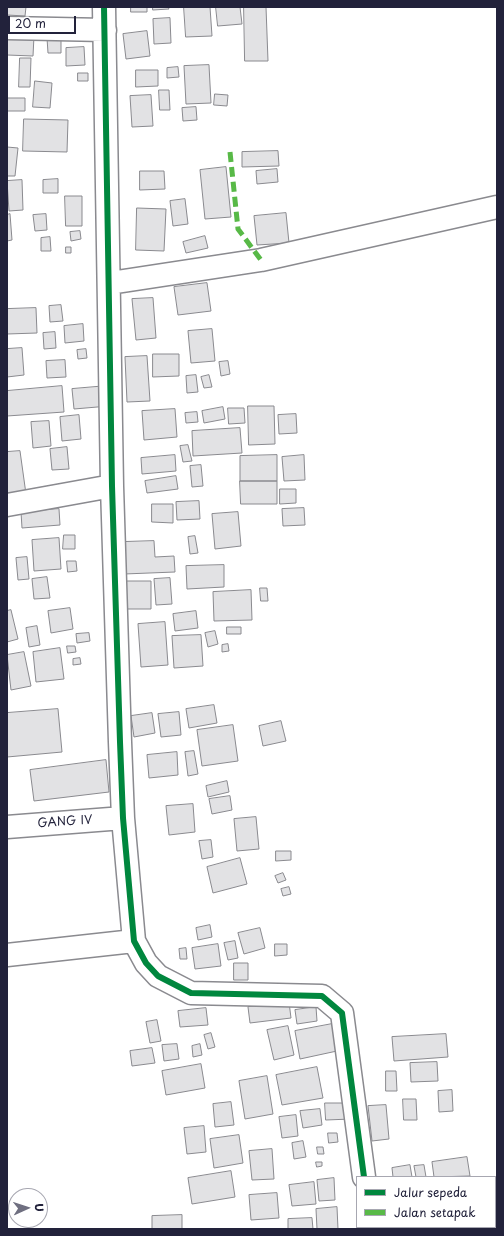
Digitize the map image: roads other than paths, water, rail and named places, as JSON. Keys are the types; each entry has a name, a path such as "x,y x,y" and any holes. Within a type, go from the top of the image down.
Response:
{"street":[{"path":"104,7 110,283 112,486 123,818 134,941 146,963 158,976 191,993 322,996 342,1013 364,1176"},
{"path":"7,28 105,30"},
{"path":"110,283 261,260 497,207"},
{"path":"7,505 112,486"},
{"name":"GANG IV","path":"7,827 123,818"},
{"path":"7,955 134,941"}]}
